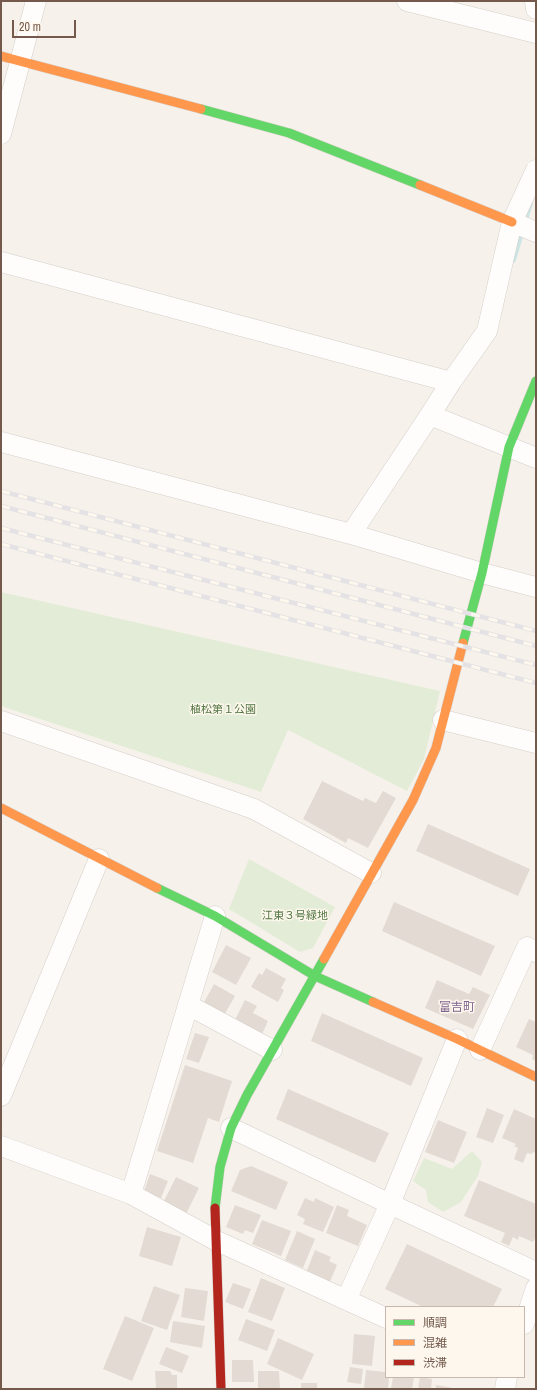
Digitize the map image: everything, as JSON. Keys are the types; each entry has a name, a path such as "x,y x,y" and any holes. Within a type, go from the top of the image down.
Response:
{"street":[{"path":"1,134 36,1"},
{"path":"407,1 536,33"},
{"path":"535,1 536,9"},
{"path":"1,56 289,133 536,232"},
{"path":"351,534 451,382 487,331 512,222 536,170"},
{"path":"1,262 451,382"},
{"path":"221,1389 215,1202 220,1167 231,1128 247,1095 413,800 436,748 482,573 509,447 536,381"},
{"path":"430,415 536,458"},
{"path":"1,442 351,534 482,573 536,587"},
{"path":"443,720 536,743"},
{"path":"1,721 254,809 372,873"},
{"path":"1,808 99,859 215,916 315,976 457,1039 536,1077"},
{"path":"1,1096 99,859"},
{"path":"131,1194 215,916"},
{"path":"480,1050 527,947 536,952"},
{"path":"188,1005 272,1050"},
{"path":"346,1300 390,1204 457,1039"},
{"path":"231,1128 536,1272"},
{"path":"1,1146 131,1194 217,1241 385,1318"},
{"path":"525,1321 536,1288"},
{"path":"505,1389 507,1378"}],"green space":[{"name":"植松第１公園","path":"1,592 440,691 424,759 407,791 288,730 261,792 1,706"},
{"name":"江東３号緑地","path":"249,859 335,907 313,948 300,952 229,909"},
{"path":"472,1151 482,1162 478,1176 461,1202 443,1212 428,1202 426,1190 413,1181 424,1158 452,1169"}],"building":[{"path":"322,781 363,801 365,798 376,803 383,791 396,798 368,848 348,838 346,843 303,819"},
{"path":"428,824 530,869 518,896 416,851"},
{"path":"394,902 495,946 481,976 382,931"},
{"path":"226,945 251,958 236,985 212,972"},
{"path":"266,968 286,979 281,988 284,990 278,1002 251,987 259,973 262,975"},
{"path":"437,980 469,994 473,987 490,995 473,1029 425,1008"},
{"path":"214,984 235,996 223,1017 202,1006"},
{"path":"245,1000 257,1006 253,1013 268,1021 262,1034 233,1024"},
{"path":"322,1013 423,1058 411,1086 311,1041"},
{"path":"529,1019 536,1022 536,1061 532,1059 533,1055 516,1047"},
{"path":"195,1033 209,1037 199,1063 186,1059"},
{"path":"185,1065 232,1081 219,1122 208,1118 193,1163 157,1151"},
{"path":"288,1089 389,1133 375,1163 276,1119"},
{"path":"487,1108 504,1115 493,1143 476,1137"},
{"path":"514,1109 536,1119 536,1153 527,1153 523,1163 514,1159 518,1148 514,1146 516,1144 502,1138"},
{"path":"438,1120 467,1132 454,1163 425,1152"},
{"path":"251,1166 288,1182 276,1210 231,1191 240,1170"},
{"path":"150,1174 168,1181 161,1198 144,1191"},
{"path":"176,1177 199,1188 185,1216 162,1205"},
{"path":"479,1180 536,1204 536,1236 533,1242 519,1236 518,1240 513,1237 509,1246 501,1242 505,1233 464,1216"},
{"path":"305,1198 314,1202 315,1198 334,1207 323,1232 303,1224 305,1219 297,1215"},
{"path":"235,1205 261,1215 253,1233 245,1230 243,1234 226,1227"},
{"path":"337,1205 349,1210 347,1216 367,1225 358,1246 326,1233"},
{"path":"262,1220 291,1231 281,1256 252,1244"},
{"path":"147,1227 181,1237 172,1266 139,1256"},
{"path":"297,1231 315,1239 303,1268 285,1260"},
{"path":"407,1244 502,1289 494,1306 421,1306 385,1289"},
{"path":"315,1250 331,1257 329,1261 337,1265 329,1284 305,1275"},
{"path":"261,1278 285,1288 272,1321 248,1312"},
{"path":"233,1283 251,1289 243,1309 225,1302"},
{"path":"154,1286 180,1295 167,1330 141,1321"},
{"path":"185,1288 208,1291 204,1321 181,1317"},
{"path":"125,1316 154,1328 132,1381 103,1369"},
{"path":"246,1319 275,1330 267,1351 238,1340"},
{"path":"173,1321 205,1326 202,1348 170,1342"},
{"path":"354,1334 375,1336 372,1366 352,1364"},
{"path":"278,1338 314,1354 302,1380 267,1364"},
{"path":"166,1347 189,1356 182,1373 159,1364"},
{"path":"232,1360 253,1360 254,1382 232,1382"},
{"path":"350,1367 363,1369 361,1384 347,1382"},
{"path":"366,1370 385,1372 385,1378 389,1378 388,1389 364,1389"},
{"path":"155,1371 170,1371 172,1375 177,1375 177,1389 156,1389"},
{"path":"258,1371 279,1371 280,1389 258,1389"},
{"path":"393,1378 414,1378 412,1389 391,1389"},
{"path":"420,1378 432,1379 431,1389 418,1389"},
{"path":"301,1383 317,1383 317,1389 301,1389"},
{"path":"436,1385 453,1388 453,1389 436,1389"}],"waterway":[{"path":"513,260 530,203"}],"railway":[{"path":"1,491 536,631"},
{"path":"1,506 536,646"},
{"path":"1,528 536,665"},
{"path":"1,544 536,683"}],"traffic: fast":[{"path":"201,109 289,133 420,185"},
{"path":"463,643 482,573 509,447 536,381"},
{"path":"157,888 215,916 315,976 373,1002"},
{"path":"215,1208 220,1167 231,1128 247,1095 324,959"}],"traffic: slow":[{"path":"1,56 201,109"},
{"path":"420,185 512,222"},
{"path":"324,959 413,800 436,748 463,643"},
{"path":"1,808 157,888"},
{"path":"373,1002 457,1039 536,1077"}],"traffic: jam":[{"path":"215,1208 221,1389"}],"district":[{"name":"富吉町","path":"457,1008"}]}
